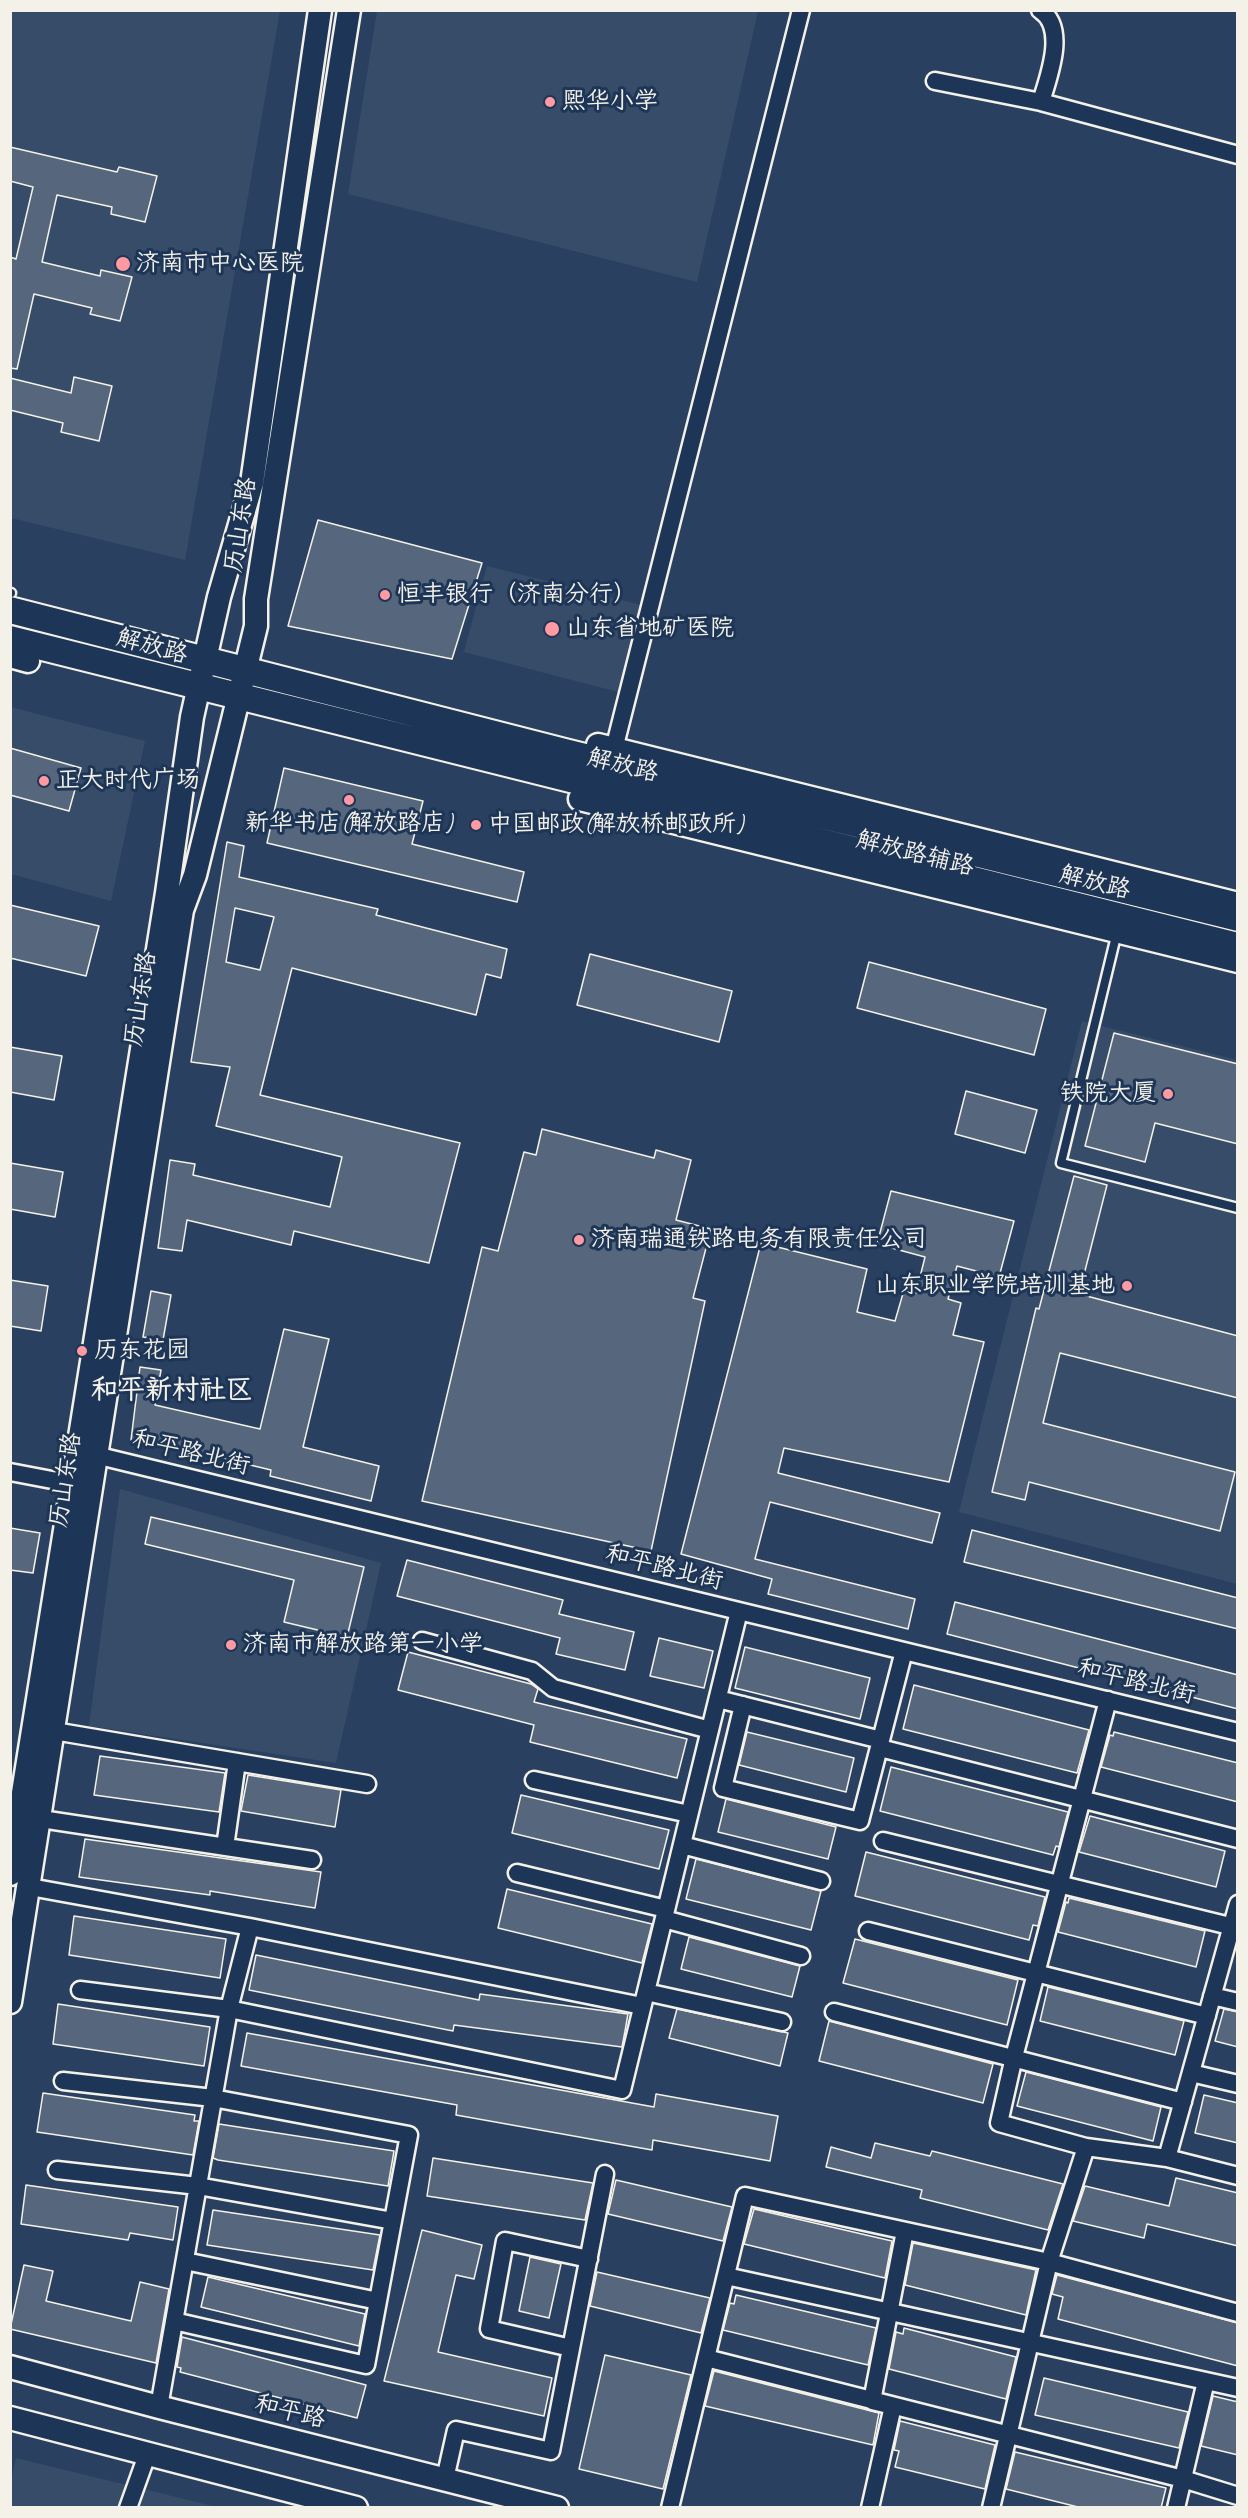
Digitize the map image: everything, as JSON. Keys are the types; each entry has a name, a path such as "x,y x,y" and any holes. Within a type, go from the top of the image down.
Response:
{"main road":[{"path":"11,593 53,622"},
{"name":"解放路","path":"10,610 565,752 1238,918"},
{"name":"解放路","path":"10,639 29,655 198,686 1238,946"},
{"path":"565,752 606,747"},
{"path":"558,777 580,799"}],"street":[{"name":"历山东路","path":"10,2002 54,1731 88,1453 198,686 252,483 320,10"},
{"name":"历山东路","path":"10,1875 73,1484 88,1453 182,910 195,875 247,671 256,626 256,599 349,10"},
{"path":"606,747 801,10"},
{"path":"1040,10 1053,30 1055,56 1041,102"},
{"path":"935,81 1041,102 1238,155"},
{"name":"解放路辅路","path":"606,747 1238,904"},
{"name":"解放路辅路","path":"580,799 1238,961"},
{"name":"和平路北街","path":"88,1453 1238,1732"},
{"path":"10,1472 73,1484"},
{"path":"80,1990 229,2009 622,2090 739,1611"},
{"path":"422,1641 532,1671 553,1688 710,1730"},
{"path":"743,1705 723,1788 860,1821 904,1651"},
{"path":"718,1699 1082,1800 1238,1839"},
{"path":"1108,1700 1014,2057 999,2123 1086,2147 1167,2158 1238,2176"},
{"path":"54,1731 367,1784"},
{"path":"225,1847 237,1762"},
{"path":"534,1780 689,1814"},
{"path":"40,1819 312,1860"},
{"path":"883,1841 1234,1928"},
{"path":"682,1845 821,1881"},
{"path":"517,1873 665,1914 801,1956"},
{"path":"30,1887 782,2022"},
{"path":"1167,2158 1212,1996 1234,1928 1238,1904"},
{"path":"159,2407 229,2009 250,1927"},
{"path":"868,1931 1207,2016"},
{"path":"1212,1996 1238,2002"},
{"path":"834,2012 1183,2102"},
{"path":"1191,2073 1238,2084"},
{"path":"63,2081 213,2098 409,2135 366,2365 174,2321"},
{"path":"991,2508 1049,2262 1086,2147"},
{"path":"57,2170 198,2186 393,2221"},
{"path":"445,2479 456,2430 551,2451 605,2174"},
{"path":"670,2508 745,2196 1049,2262 1238,2313"},
{"path":"872,2401 904,2230"},
{"path":"572,2348 489,2330 505,2241 589,2259"},
{"path":"185,2260 378,2301"},
{"path":"726,2276 1238,2388"},
{"path":"706,2358 1183,2479 1238,2496"},
{"name":"和平路","path":"10,2367 556,2508"},
{"path":"1176,2508 1206,2381"},
{"path":"870,2508 893,2406"},
{"path":"10,2418 356,2508"},
{"path":"128,2508 147,2455"}],"lane":[{"path":"1117,932 1061,1163 1238,1208"}],"shaded area":[{"name":"济南市中心医院","path":"11,11 280,11 185,560 11,518"},
{"name":"熙华小学","path":"377,11 758,11 697,282 348,194"},
{"name":"山东省地矿医院","path":"487,566 641,605 618,692 464,652"},
{"path":"10,707 145,741 111,901 11,874"},
{"name":"山东职业学院培训基地","path":"1082,1021 1237,1060 1237,1584 959,1512"},
{"name":"济南市解放路第一小学","path":"120,1489 381,1563 336,1763 89,1726"},
{"path":"16,2458 217,2507 11,2508 11,2482"}],"building":[{"path":"10,147 117,172 119,167 157,176 145,222 111,214 112,207 57,195 42,262 100,276 101,270 132,277 120,321 90,314 92,308 34,294 17,369 10,368 10,257 16,259 33,187 10,181"},
{"path":"74,377 112,386 99,441 61,432 63,423 10,410 10,378 71,393"},
{"name":"恒丰银行（济南分行）","path":"318,520 482,563 452,659 288,626"},
{"name":"正大时代广场","path":"10,748 81,768 69,811 10,795"},
{"path":"284,768 423,801 412,844 524,872 517,902 267,843"},
{"path":"227,842 244,846 239,877 378,909 376,915 507,949 501,978 486,974 476,1015 292,968 260,1095 460,1143 429,1263 294,1231 291,1245 187,1220 182,1251 158,1248 170,1160 195,1164 193,1175 330,1207 342,1157 216,1126 230,1067 191,1062","holes":["235,908 274,917 260,970 226,962"]},
{"path":"10,905 99,926 86,976 10,958"},
{"path":"590,954 732,991 719,1042 577,1005"},
{"path":"869,962 1046,1009 1034,1055 857,1008"},
{"name":"铁院大厦","path":"1114,1033 1238,1064 1238,1144 1155,1123 1145,1162 1085,1146"},
{"path":"10,1047 62,1056 54,1100 10,1092"},
{"path":"966,1091 1037,1110 1025,1153 955,1134"},
{"path":"542,1129 654,1158 656,1150 691,1160 676,1220 711,1229 693,1298 705,1301 651,1551 422,1501 482,1247 498,1251 524,1152 536,1155"},
{"path":"10,1163 63,1172 55,1217 10,1209"},
{"path":"1074,1176 1107,1185 1079,1294 1238,1336 1238,1398 1060,1353 1043,1423 1235,1472 1220,1531 1029,1482 1025,1500 992,1492 1036,1308 1039,1309"},
{"path":"891,1191 1014,1221 999,1277 957,1266 948,1299 961,1303 953,1335 984,1342 949,1482 784,1448 778,1473 940,1513 932,1543 770,1502 755,1559 915,1599 908,1629 768,1594 772,1579 681,1554 761,1243 867,1269 857,1312 895,1321 904,1290 916,1293 925,1257 877,1244"},
{"path":"10,1280 48,1286 41,1331 10,1326"},
{"path":"151,1291 171,1295 163,1340 143,1337"},
{"path":"284,1329 329,1339 303,1447 379,1466 371,1501 270,1476 271,1470 150,1441 131,1440 140,1367 161,1370 155,1405 260,1429"},
{"path":"151,1517 364,1567 347,1637 284,1622 294,1580 145,1544"},
{"path":"10,1528 40,1533 33,1573 10,1570"},
{"path":"972,1530 1238,1598 1238,1629 964,1562"},
{"path":"407,1560 563,1600 559,1614 634,1632 625,1670 556,1654 560,1638 397,1596"},
{"path":"955,1602 1238,1675 1238,1709 947,1634"},
{"path":"659,1638 713,1651 704,1688 650,1676"},
{"path":"745,1647 870,1678 860,1719 735,1688"},
{"path":"408,1652 531,1684 538,1689 534,1702 687,1739 677,1778 530,1742 534,1725 398,1690"},
{"path":"914,1685 1089,1730 1077,1773 903,1729"},
{"path":"747,1732 854,1758 846,1792 739,1765"},
{"path":"1114,1732 1238,1763 1238,1802 1101,1767 1110,1735 1113,1736"},
{"path":"100,1756 225,1773 219,1812 94,1795"},
{"path":"891,1767 1068,1812 1059,1847 1056,1846 1053,1855 880,1811"},
{"path":"248,1775 341,1790 335,1827 241,1811"},
{"path":"521,1795 669,1830 659,1869 512,1833"},
{"path":"726,1799 836,1827 828,1859 718,1832"},
{"path":"1090,1816 1225,1851 1216,1887 1079,1852"},
{"path":"85,1839 321,1872 315,1908 210,1891 210,1895 79,1877"},
{"path":"866,1852 1045,1897 1038,1926 1033,1925 1029,1940 855,1896"},
{"path":"696,1859 821,1891 811,1930 686,1899"},
{"path":"507,1889 652,1924 642,1963 498,1928"},
{"path":"1069,1898 1205,1931 1196,1967 1058,1932"},
{"path":"74,1916 226,1939 220,1978 69,1955"},
{"path":"689,1937 800,1966 792,1997 681,1969"},
{"path":"855,1939 1018,1980 1007,2025 843,1983"},
{"path":"256,1955 479,2000 480,1994 628,2014 622,2047 454,2025 453,2031 249,1990"},
{"path":"1048,1987 1184,2021 1175,2055 1040,2021"},
{"path":"58,2004 210,2027 204,2066 53,2044"},
{"path":"677,2009 788,2033 780,2066 669,2038"},
{"path":"1224,2009 1238,2012 1238,2047 1215,2041"},
{"path":"829,2021 993,2064 983,2103 819,2061"},
{"path":"247,2033 654,2107 656,2094 778,2116 770,2161 653,2140 652,2150 456,2115 457,2105 241,2066"},
{"path":"1026,2072 1161,2107 1153,2141 1017,2106"},
{"path":"43,2093 195,2115 194,2121 199,2121 193,2155 37,2132"},
{"path":"1204,2095 1238,2103 1238,2143 1195,2133"},
{"path":"219,2124 394,2151 388,2186 218,2160 213,2158"},
{"path":"875,2143 930,2156 932,2151 1063,2184 1048,2230 920,2198 922,2190 826,2167 831,2147 871,2158"},
{"path":"433,2158 593,2183 585,2220 427,2196"},
{"path":"1176,2178 1238,2193 1238,2246 1147,2224 1144,2238 1073,2221 1085,2186 1169,2206"},
{"path":"616,2180 732,2207 723,2241 608,2214"},
{"path":"26,2185 178,2207 173,2240 130,2233 128,2240 21,2224"},
{"path":"754,2209 892,2241 885,2278 744,2244"},
{"path":"213,2210 380,2235 373,2270 207,2245"},
{"path":"422,2230 482,2245 474,2279 456,2275 438,2352 552,2378 544,2416 384,2381"},
{"path":"913,2243 1036,2270 1026,2315 905,2285"},
{"path":"530,2257 561,2264 549,2318 519,2311"},
{"path":"24,2265 53,2271 46,2301 131,2321 140,2282 169,2289 156,2363 10,2329"},
{"path":"597,2272 710,2298 701,2333 590,2306"},
{"path":"1057,2275 1238,2323 1238,2366 1058,2319 1063,2297 1052,2294"},
{"path":"208,2277 365,2314 359,2346 201,2307"},
{"path":"736,2295 876,2328 868,2365 723,2330 730,2303 734,2304"},
{"path":"904,2328 1016,2357 1006,2399 889,2369 896,2332 903,2334"},
{"path":"182,2337 366,2385 357,2418 180,2372 181,2368 177,2367"},
{"path":"605,2355 691,2375 663,2489 579,2469"},
{"path":"714,2371 879,2413 873,2445 705,2406"},
{"path":"1044,2378 1188,2412 1179,2448 1035,2415"},
{"path":"1213,2396 1238,2402 1238,2455 1201,2446"},
{"path":"900,2421 995,2445 985,2489 895,2467 899,2451 894,2450"},
{"path":"1015,2452 1166,2488 1161,2508 1082,2508 1006,2489"}],"place":[{"name":"熙华小学","path":"550,102"},
{"name":"济南市中心医院","path":"123,264"},
{"name":"恒丰银行（济南分行）","path":"385,595"},
{"name":"山东省地矿医院","path":"552,629"},
{"name":"正大时代广场","path":"44,781"},
{"name":"新华书店(解放路店)","path":"349,800"},
{"name":"中国邮政(解放桥邮政所)","path":"476,825"},
{"name":"铁院大厦","path":"1168,1094"},
{"name":"济南瑞通铁路电务有限责任公司","path":"579,1240"},
{"name":"山东职业学院培训基地","path":"1127,1286"},
{"name":"历东花园","path":"82,1351"},
{"name":"济南市解放路第一小学","path":"231,1645"}],"district":[{"name":"和平新村社区","path":"172,1391"}]}
